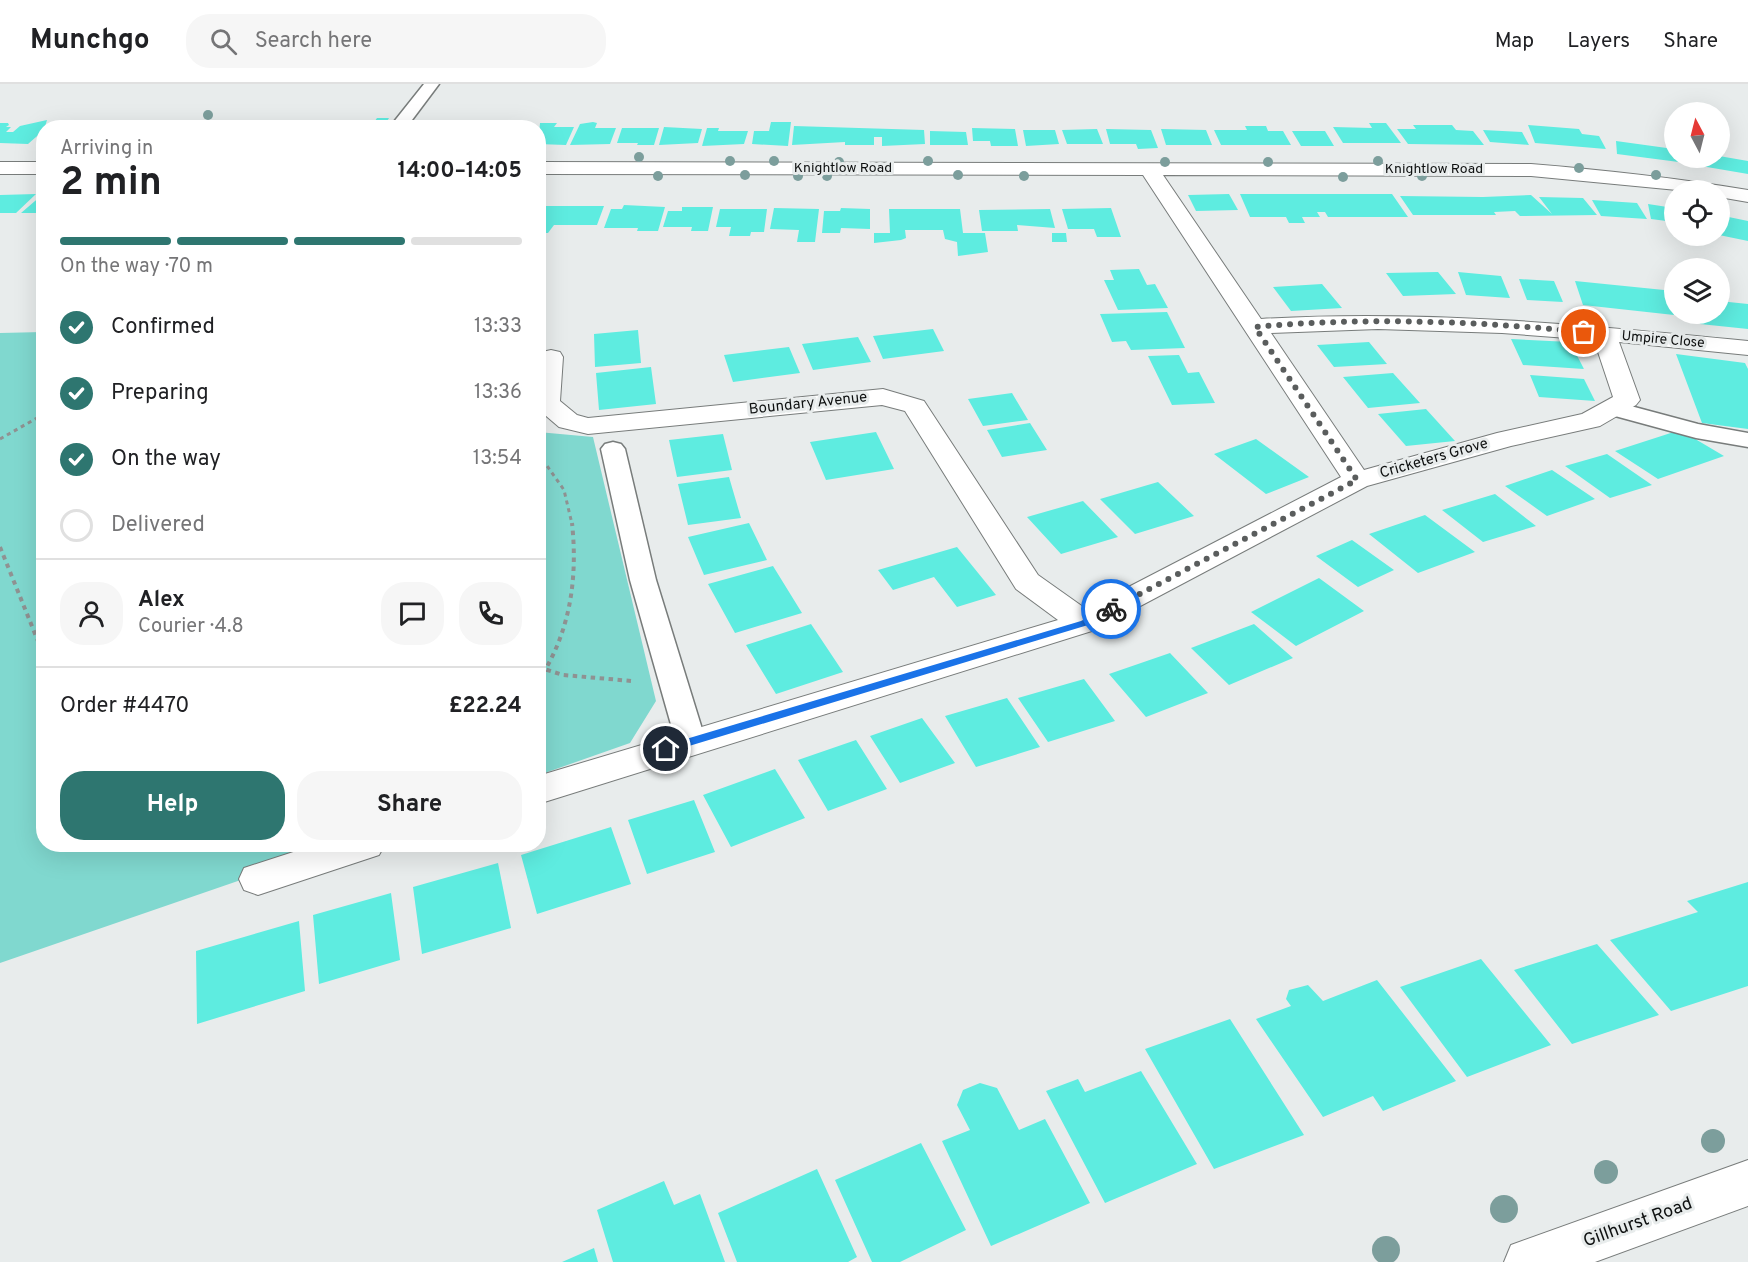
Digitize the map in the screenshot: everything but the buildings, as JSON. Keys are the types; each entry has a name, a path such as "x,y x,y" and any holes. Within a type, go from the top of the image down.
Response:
{"street":[{"path":"0,168 36,168"},
{"name":"Knightlow Road","path":"546,168 1531,170 1621,177 1664,183"},
{"path":"1148,168 1357,480"},
{"name":"Knightlow Road","path":"1730,193 1748,196"},
{"name":"Umpire Close","path":"1255,327 1292,324 1412,322 1603,334 1748,348"},
{"path":"1603,334 1627,400 1612,408"},
{"name":"Boundary Avenue","path":"551,357 547,403 568,421 588,426 883,397 915,406 1027,582 1084,623"},
{"name":"Cricketers Grove","path":"546,787 1084,623 1357,480 1506,439 1591,420 1612,408"},
{"path":"258,879 341,852"},
{"name":"Gillhurst Road","path":"1528,1262 1748,1183"}],"lane":[{"path":"403,120 432,84"},
{"path":"1612,408 1696,431 1748,440"},
{"path":"613,449 643,580 691,742"}],"path":[{"path":"0,439 36,419"},
{"path":"546,464 566,492 576,555 560,645 548,670 563,675 632,681 671,673"},
{"path":"0,547 36,636"}],"shaded area":[{"path":"36,332 36,852 322,852 0,963 0,333"},
{"path":"546,433 593,437 656,701 630,743 546,773"}],"way so far":[{"path":"1111,609 1357,480 1255,327 1292,324 1412,322 1584,332"}],"route":[{"path":"666,749 1084,623 1111,609"}]}
